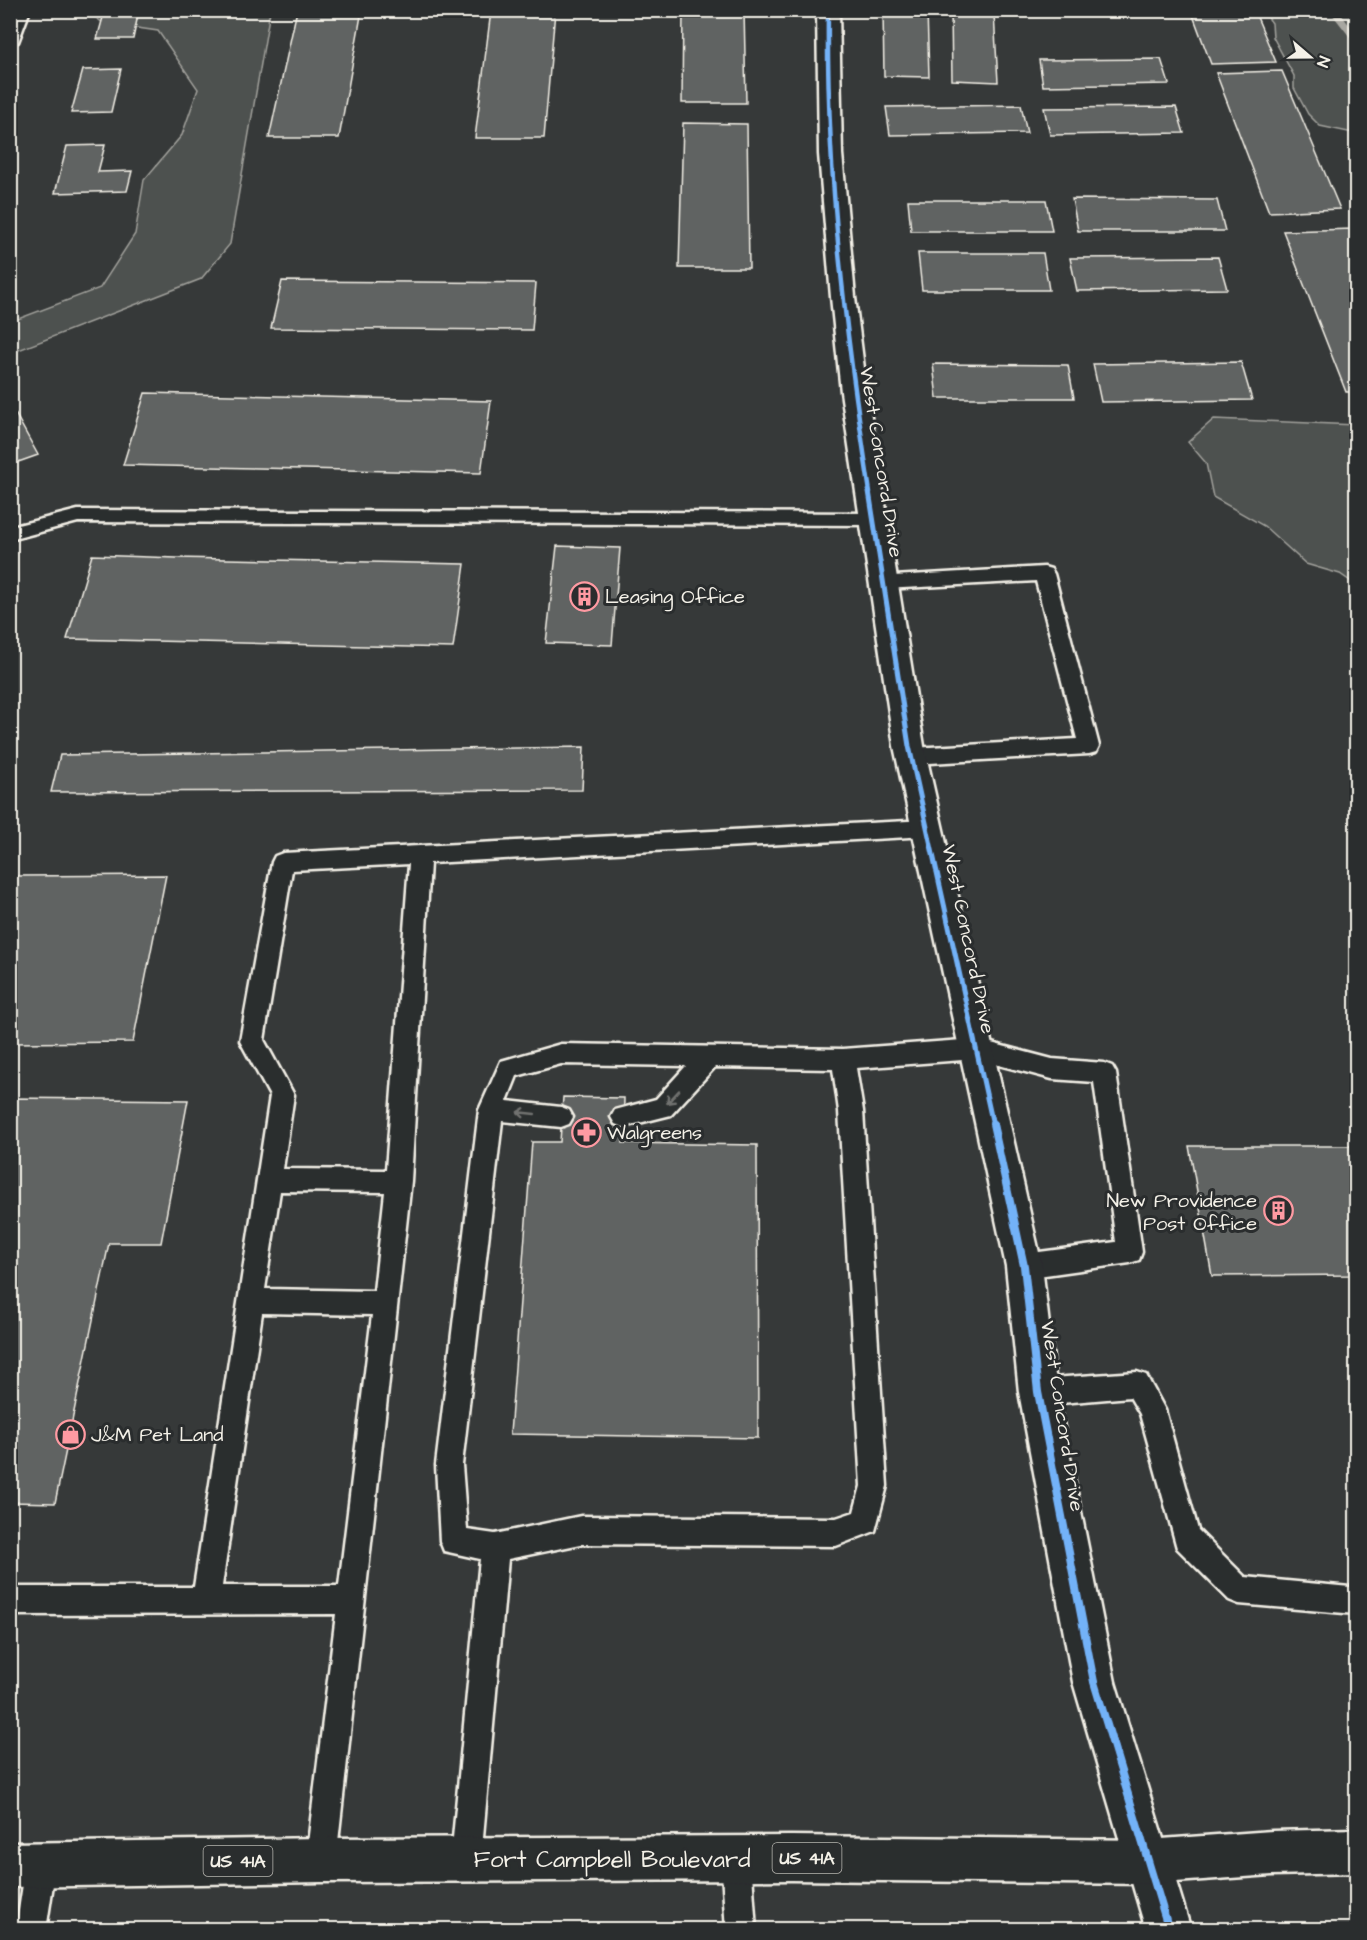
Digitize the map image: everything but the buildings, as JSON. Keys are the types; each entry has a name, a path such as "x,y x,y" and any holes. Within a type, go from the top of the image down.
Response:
{"main road":[{"path":"10,37 20,10"},
{"name":"West Concord Drive","path":"828,10 826,56 831,169 854,392 912,756 1024,1266 1038,1392 1094,1682 1169,1929"},
{"name":"Fort Campbell Boulevard","path":"26,1865 466,1859 1148,1862 1272,1853 1356,1851"}],"lane":[{"path":"10,534 78,516 874,519"},
{"path":"884,582 1044,574 1089,746 912,756"},
{"path":"206,1601 282,1095 252,1041 282,861 928,828"},
{"path":"321,1860 399,1181 420,854"},
{"path":"843,1059 851,1111 874,1486 865,1521 836,1532 580,1530 495,1548 454,1540 449,1465 491,1110 509,1068 561,1054 843,1059 976,1049 1052,1069 1104,1073 1130,1252 1024,1266"},
{"path":"623,1117 663,1108 710,1056"},
{"path":"491,1110 561,1117"},
{"path":"270,1180 399,1181"},
{"path":"252,1301 386,1303"},
{"path":"1038,1392 1137,1384 1152,1410 1187,1538 1231,1583 1239,1590 1356,1603"},
{"path":"466,1859 495,1548"},
{"path":"10,1602 351,1600"},
{"path":"736,1859 741,1929"},
{"path":"26,1865 31,1929"}],"shaded area":[{"path":"87,11 270,11 230,244 201,279 11,353 10,322 100,288 135,234 144,180 182,135 198,89 158,31 103,23"},
{"path":"1263,11 1356,11 1356,131 1353,133 1320,126 1308,114 1294,88 1294,76 1273,37 1272,23"},
{"path":"1214,419 1356,425 1356,585 1340,574 1306,564 1264,526 1213,497 1206,463 1188,442"}],"waterway":[{"path":"1333,10 1356,39"}],"cycle path":[{"path":"828,10 828,106 843,297 854,392 909,746 1024,1266 1038,1392 1094,1682 1169,1930"}],"place":[{"name":"Leasing Office","path":"584,596"},
{"name":"Walgreens","path":"586,1132"},
{"name":"New Providence Post Office","path":"1278,1211"},
{"name":"J&M Pet Land","path":"70,1434"}]}
